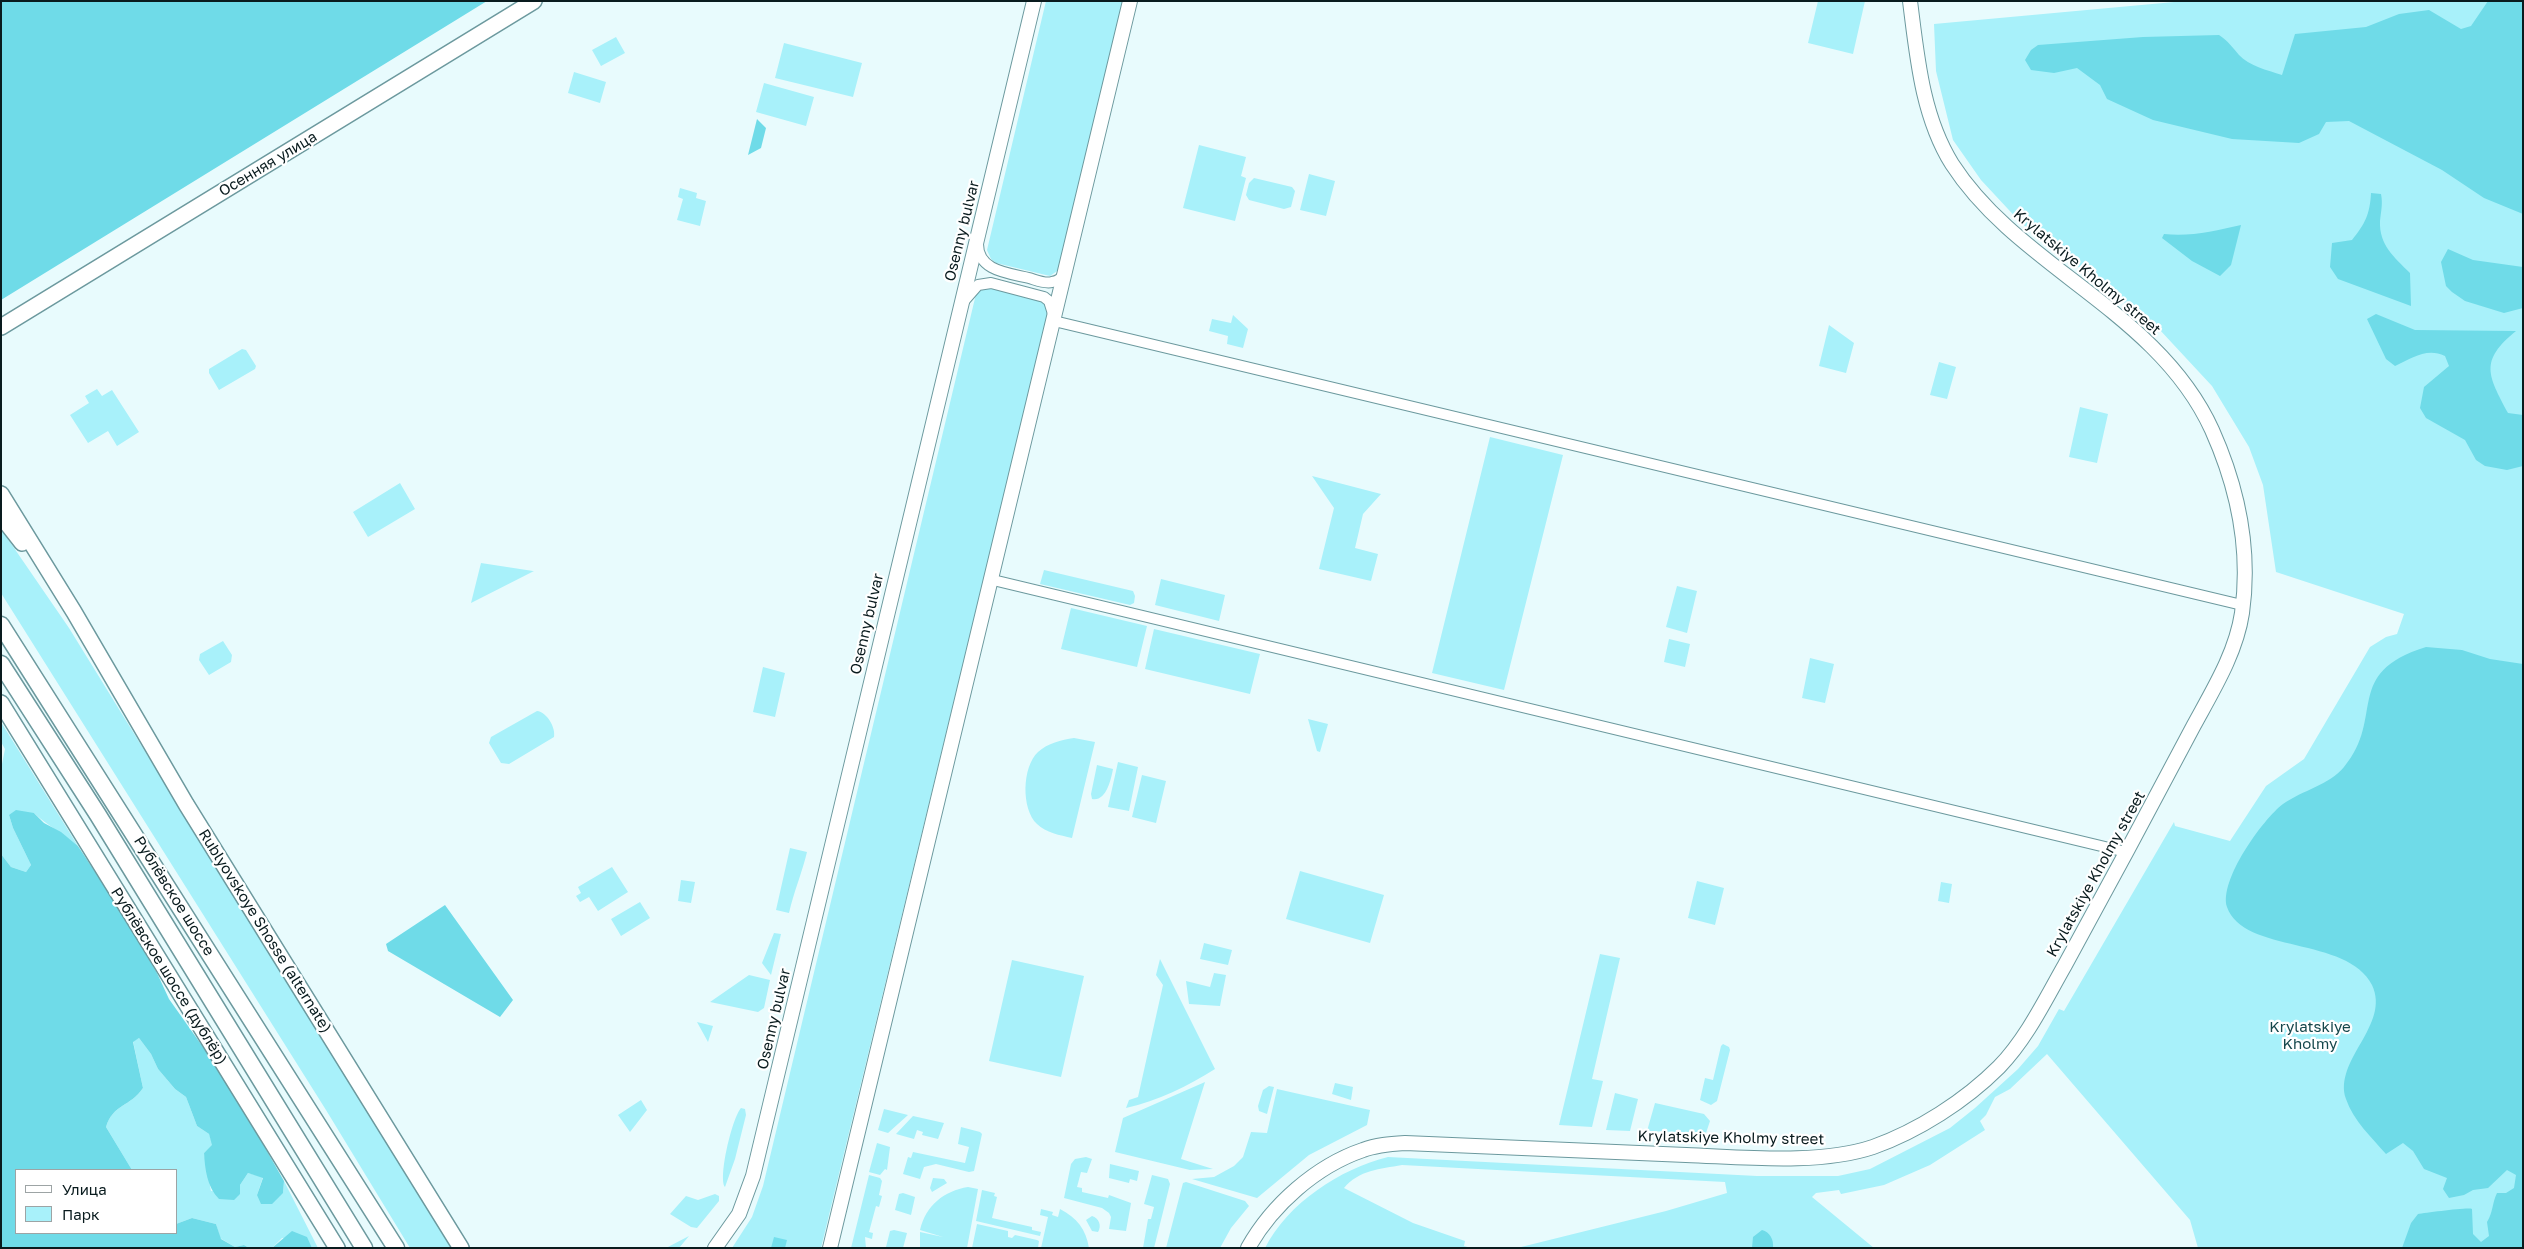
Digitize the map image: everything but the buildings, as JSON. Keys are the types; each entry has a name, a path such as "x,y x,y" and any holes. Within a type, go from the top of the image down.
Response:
{"main road":[{"name":"Осенняя улица","path":"1,327 534,1"},
{"path":"1,494 74,612"},
{"path":"1,516 74,612"},
{"name":"Rublyovskoye Shosse (alternate)","path":"74,612 186,804 461,1248"},
{"name":"Рублёвское шоссе","path":"1,625 396,1248"},
{"name":"Рублёвское шоссе","path":"1,664 98,815 364,1248"},
{"name":"Рублёвское шоссе (дублёр)","path":"1,703 337,1248"}],"street":[{"name":"Osenny bulvar","path":"716,1248 738,1214 753,1176 1034,1"},
{"path":"830,1248 993,580 1130,1"},
{"name":"Krylatskiye Kholmy street","path":"1248,1248 1270,1216 1308,1180 1362,1150 1383,1145 1404,1143 1764,1157 1840,1155 1876,1146 1897,1137 1970,1093 2001,1065 2015,1048 2044,1004 2219,678 2234,643 2242,605 2243,542 2238,506 2229,471 2202,410 2178,375 2134,330 2004,223 1976,195 1951,162 1935,130 1925,96 1910,1"},
{"path":"978,233 980,256 997,270 1051,283 1061,278 1067,266"},
{"path":"960,307 978,285 991,283 1044,296 1049,301 1054,319"},
{"path":"1054,319 2242,605"},
{"path":"993,580 2126,852"}],"green space":[{"path":"1046,1 1123,1 1060,269 1050,276 996,263 991,259 987,250"},
{"path":"1818,1 1865,1 1853,54 1808,43"},
{"name":"Krylatskiye Kholmy","path":"2185,1 2523,1 2523,1248 2198,1248 2190,1220 2047,1054 2010,1089 1995,1097 1986,1115 1980,1121 1985,1130 1930,1165 1884,1185 1841,1194 1839,1190 1816,1193 1812,1197 1874,1248 1517,1248 1666,1211 1727,1193 1725,1182 1402,1165 1363,1174 1356,1177 1344,1188 1413,1223 1465,1241 1464,1246 1471,1248 1265,1248 1287,1216 1317,1190 1352,1170 1388,1157 1757,1176 1838,1176 1870,1169 1950,1128 2018,1069 2038,1046 2059,1009 2064,1011 2174,822 2175,826 2230,841 2266,786 2304,759 2370,647 2386,637 2397,634 2404,614 2276,572 2263,485 2249,447 2212,386 2159,329 2021,223 1981,180 1953,140 1936,71 1934,24"},
{"path":"616,37 625,53 601,66 592,50"},
{"path":"784,43 862,63 853,97 775,78"},
{"path":"574,72 606,82 600,103 568,93"},
{"path":"764,83 814,97 806,126 756,112"},
{"path":"1199,145 1246,157 1241,176 1246,178 1235,221 1183,208"},
{"path":"1309,174 1335,181 1326,216 1300,210"},
{"path":"1254,178 1292,187 1295,191 1291,207 1284,209 1249,200 1246,195 1249,183"},
{"path":"680,188 697,193 696,198 706,201 700,226 677,220 683,199 678,197"},
{"path":"986,287 1041,299 1049,309 821,1248 732,1248 752,1217 763,1186 976,294"},
{"path":"1233,315 1248,329 1243,348 1227,344 1228,336 1209,331 1212,319 1231,323"},
{"path":"1829,325 1854,343 1846,373 1819,366"},
{"path":"242,349 246,350 256,366 255,369 219,390 209,373 209,369"},
{"path":"1939,362 1956,367 1947,399 1930,395"},
{"path":"97,389 102,396 112,390 139,432 117,446 108,431 88,443 70,415 89,403 85,396"},
{"path":"2080,407 2108,414 2097,463 2069,457"},
{"path":"1490,437 1563,455 1504,690 1432,673"},
{"path":"1312,476 1381,494 1363,514 1355,548 1378,554 1371,581 1319,569 1334,508"},
{"path":"400,483 415,509 368,537 353,512"},
{"path":"1,529 69,628 451,1248 410,1248 326,1110 1,593"},
{"path":"481,563 533,571 534,571 471,603"},
{"path":"1044,570 1133,591 1135,596 1134,603 1130,605 1040,584"},
{"path":"1161,579 1225,595 1219,621 1155,605"},
{"path":"1677,586 1697,591 1687,633 1666,627"},
{"path":"1071,608 1147,626 1137,667 1061,649"},
{"path":"1154,629 1260,654 1250,694 1145,669"},
{"path":"1669,639 1690,644 1685,667 1664,662"},
{"path":"223,641 232,655 231,662 209,675 199,660 200,654"},
{"path":"1810,658 1834,664 1825,703 1802,698"},
{"path":"763,667 785,673 775,717 753,712"},
{"path":"537,711 544,714 550,721 554,729 554,737 509,764 501,763 489,743 491,737"},
{"path":"1308,719 1328,724 1320,752 1317,751"},
{"path":"1,722 78,846 34,813 9,815 13,828 31,865 26,872 11,867 1,854 1,769 5,749 1,742"},
{"path":"1074,738 1095,742 1072,838 1049,832 1037,824 1028,809 1025,788 1029,767 1038,752 1055,742"},
{"path":"1118,762 1138,767 1129,811 1108,807"},
{"path":"1097,765 1113,769 1104,794 1097,799 1092,799 1091,794"},
{"path":"1142,775 1166,781 1156,823 1132,817"},
{"path":"790,848 807,852 789,913 776,910"},
{"path":"612,867 628,892 598,911 589,897 580,902 576,896 581,893 578,887"},
{"path":"1300,871 1384,895 1370,943 1286,919"},
{"path":"681,880 695,882 691,903 678,901"},
{"path":"1697,881 1724,888 1715,925 1688,918"},
{"path":"1941,882 1952,884 1949,903 1938,901"},
{"path":"640,902 650,918 621,936 611,919"},
{"path":"774,933 781,934 771,975 762,963"},
{"path":"1204,943 1232,950 1228,965 1200,959"},
{"path":"1600,954 1620,958 1592,1079 1603,1081 1592,1127 1559,1125"},
{"path":"1160,959 1215,1069 1172,1092 1126,1108 1129,1100 1138,1097 1163,985 1156,975"},
{"path":"1012,960 1084,976 1061,1077 989,1061"},
{"path":"1214,973 1226,975 1220,1006 1189,1004 1186,981 1210,987"},
{"path":"749,975 770,980 764,1008 758,1012 710,1002"},
{"path":"697,1022 713,1026 708,1042"},
{"path":"139,1038 151,1054 158,1069 175,1089 186,1097 197,1126 209,1134 213,1145 204,1153 211,1191 240,1185 248,1173 263,1177 257,1195 283,1193 284,1181 318,1248 312,1248 306,1237 282,1238 272,1248 249,1248 244,1245 235,1247 220,1238 216,1224 192,1218 178,1223 178,1169 131,1169 106,1127 113,1114 133,1099 143,1088 133,1041"},
{"path":"1723,1044 1729,1047 1730,1050 1717,1101 1711,1105 1700,1100 1705,1078 1713,1080"},
{"path":"1205,1082 1181,1159 1213,1169 1190,1170 1115,1152 1123,1118"},
{"path":"1335,1083 1353,1087 1351,1100 1332,1094"},
{"path":"1269,1086 1274,1087 1267,1114 1259,1111 1258,1106 1263,1090"},
{"path":"1277,1089 1370,1110 1367,1125 1309,1155 1257,1198 1192,1179 1214,1177 1234,1166 1243,1157 1251,1132 1267,1133"},
{"path":"1615,1093 1638,1099 1630,1131 1606,1130"},
{"path":"641,1100 647,1110 630,1132 618,1115"},
{"path":"1655,1103 1704,1114 1710,1121 1706,1133 1647,1131"},
{"path":"741,1108 745,1109 746,1115 735,1159 725,1187 723,1172 727,1148 737,1114"},
{"path":"884,1109 908,1115 888,1133 878,1130"},
{"path":"913,1116 944,1123 938,1139 922,1135 923,1132 917,1130 914,1139 896,1134"},
{"path":"961,1127 982,1134 974,1171 969,1172 936,1164 924,1167 920,1179 903,1174 908,1157 911,1158 913,1152 965,1163 969,1147 958,1144"},
{"path":"877,1143 890,1147 887,1170 885,1169 880,1175 869,1172"},
{"path":"1086,1157 1092,1159 1087,1173 1081,1172 1077,1187 1082,1188 1082,1192 1108,1198 1109,1195 1131,1203 1126,1231 1109,1229 1111,1217 1102,1208 1064,1198 1071,1164 1075,1159"},
{"path":"1110,1164 1139,1171 1137,1181 1130,1179 1129,1183 1109,1178"},
{"path":"869,1175 880,1178 882,1181 879,1195 882,1196 879,1207 876,1206 869,1232 873,1233 872,1239 865,1237 866,1248 851,1248"},
{"path":"1152,1175 1168,1179 1170,1184 1154,1248 1143,1248 1148,1219 1151,1219 1154,1207 1144,1204"},
{"path":"933,1178 944,1179 947,1183 932,1192 930,1188"},
{"path":"1186,1182 1245,1201 1249,1206 1231,1228 1220,1248 1166,1248 1183,1183"},
{"path":"968,1187 978,1189 967,1248 920,1248 920,1232 943,1237 920,1230 931,1206 951,1192"},
{"path":"982,1190 995,1193 994,1196 997,1197 992,1218 1032,1227 1032,1230 1041,1232 1040,1236 976,1221"},
{"path":"903,1193 915,1197 911,1215 895,1210 899,1194"},
{"path":"715,1194 719,1196 719,1201 697,1228 691,1227 670,1214 686,1196 698,1200"},
{"path":"1041,1209 1053,1212 1052,1215 1058,1217 1060,1209 1076,1220 1086,1235 1089,1248 1041,1248 1048,1217 1040,1215"},
{"path":"1092,1216 1099,1222 1098,1232 1092,1231 1086,1220"},
{"path":"977,1224 1008,1231 1008,1237 1012,1238 1015,1235 1037,1240 1039,1241 1038,1248 972,1248"},
{"path":"890,1231 907,1233 903,1248 886,1247"},
{"path":"689,1236 679,1248 666,1248"}],"shaded area":[{"path":"1,1 487,1 1,300"},
{"path":"2488,1 2523,1 2523,214 2484,198 2442,170 2349,121 2326,122 2319,134 2299,143 2232,139 2153,120 2107,99 2100,85 2077,68 2054,73 2031,70 2025,60 2031,50 2038,45 2143,37 2219,35 2243,59 2282,75 2295,34 2366,27 2399,14 2429,10 2461,29 2471,26"},
{"path":"757,119 766,128 761,148 748,155"},
{"path":"2371,193 2381,194 2380,229 2385,244 2393,256 2410,273 2411,306 2338,279 2330,267 2332,243 2352,240 2357,234 2368,213"},
{"path":"2241,225 2231,265 2220,276 2192,261 2162,238 2164,234 2193,234"},
{"path":"2448,249 2473,260 2523,267 2523,308 2504,313 2465,301 2452,292 2446,286 2441,262"},
{"path":"2376,314 2415,330 2516,331 2496,351 2491,369 2492,378 2508,413 2523,415 2523,466 2507,470 2485,466 2476,460 2465,440 2426,418 2420,408 2424,387 2449,366 2445,356 2426,353 2395,366 2386,359 2367,319"},
{"path":"2426,647 2462,650 2490,659 2523,664 2523,1248 2402,1248 2411,1223 2418,1214 2463,1209 2472,1209 2473,1234 2481,1242 2489,1236 2487,1222 2497,1193 2506,1193 2514,1188 2516,1175 2507,1170 2488,1188 2473,1190 2464,1195 2449,1198 2443,1189 2447,1178 2424,1169 2413,1151 2403,1143 2386,1154 2353,1114 2346,1099 2344,1085 2347,1070 2369,1028 2374,1014 2376,1000 2372,985 2360,970 2341,959 2253,932 2237,922 2227,907 2226,895 2236,866 2254,836 2283,804 2323,783 2344,767 2356,749 2363,731 2369,698 2374,683 2384,670 2400,658"},
{"path":"16,810 34,813 44,823 61,832 78,846 122,913 157,973 169,999 227,1081 284,1181 283,1193 272,1204 261,1204 257,1195 263,1178 248,1173 240,1185 240,1194 234,1200 219,1199 209,1183 206,1171 204,1153 212,1145 209,1134 197,1126 186,1097 175,1089 158,1069 151,1054 139,1038 133,1042 143,1088 133,1099 113,1114 106,1127 131,1169 15,1169 15,1234 178,1234 178,1223 192,1218 216,1224 221,1239 235,1247 244,1245 249,1248 1,1248 1,854 11,867 26,872 31,865 13,828 9,815"},
{"path":"445,905 513,1000 500,1017 388,951 386,944"},
{"path":"1762,1230 1771,1237 1773,1248 1752,1248 1753,1237"},
{"path":"292,1231 307,1237 312,1248 272,1248"},
{"path":"774,1237 787,1240 785,1248 771,1248"}]}
